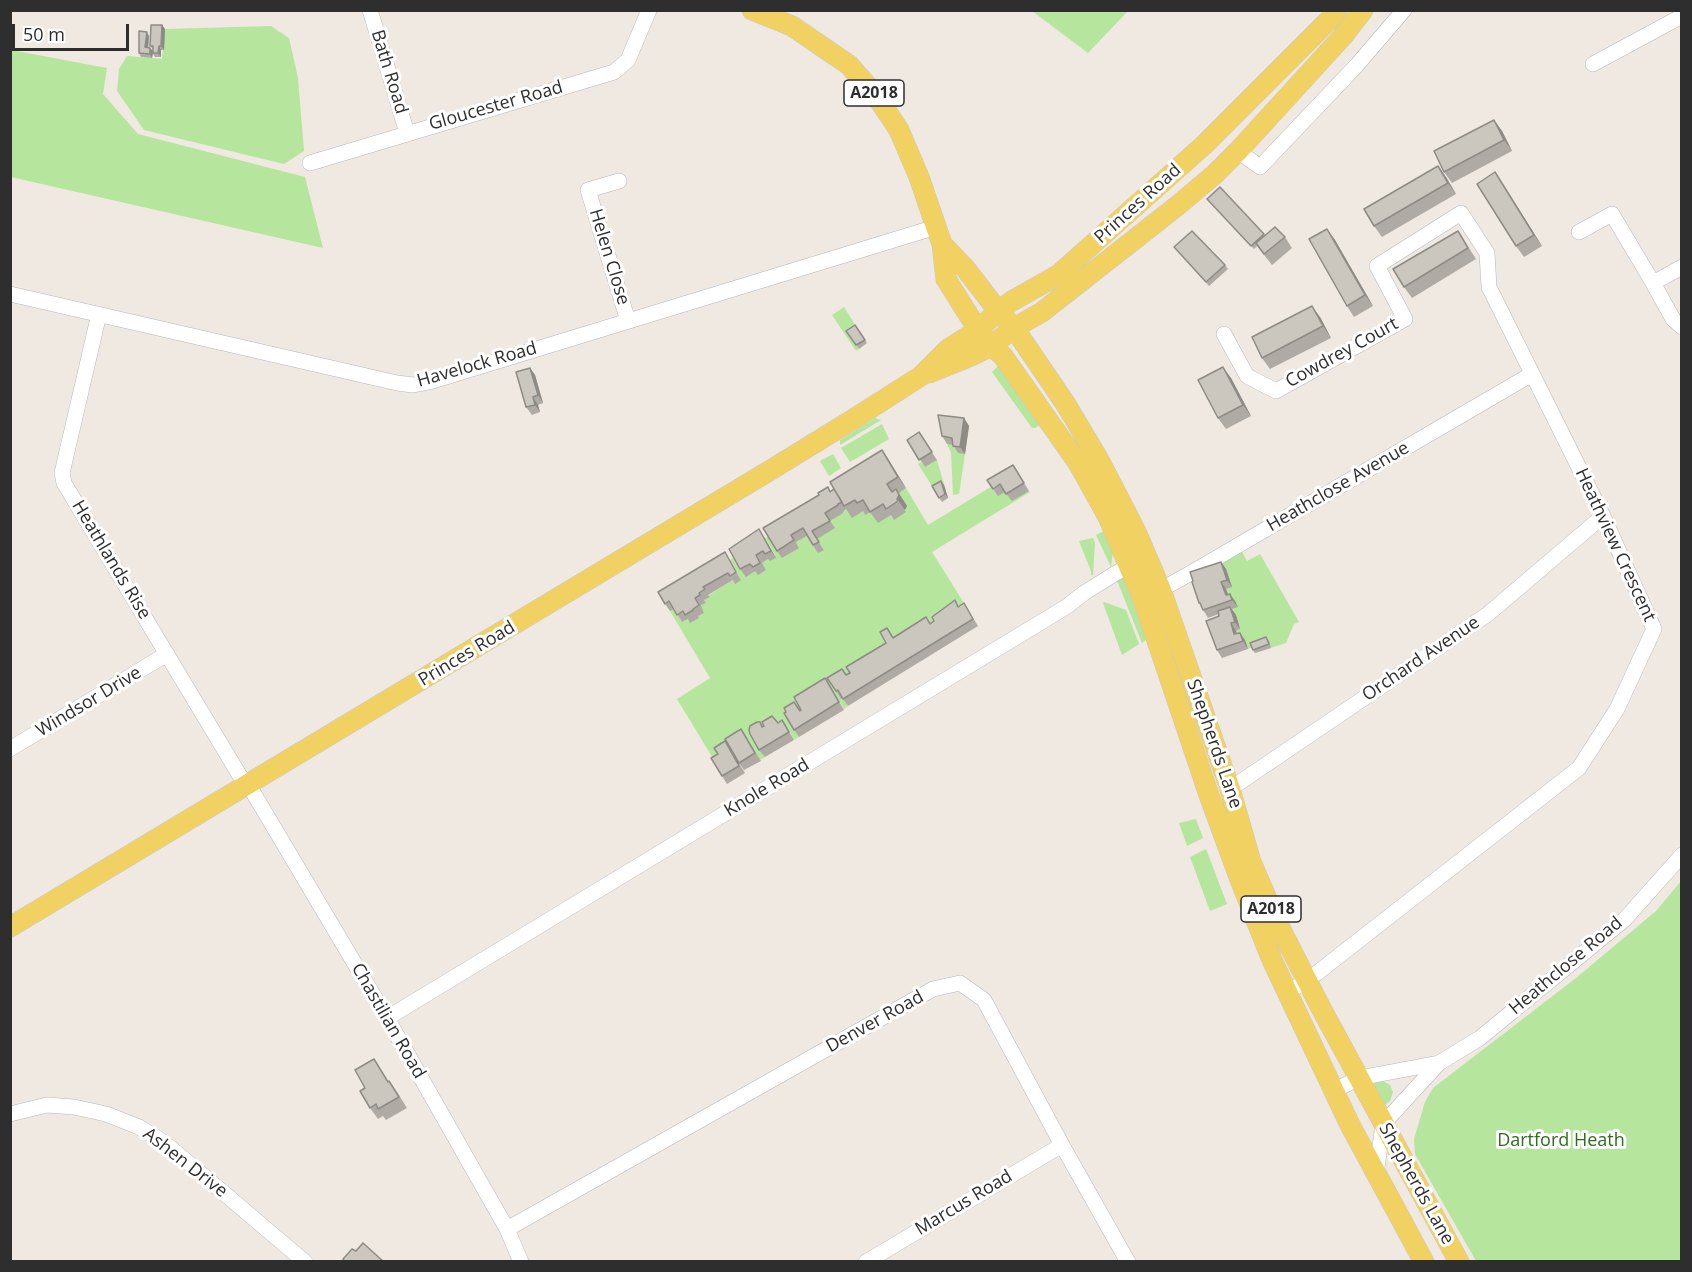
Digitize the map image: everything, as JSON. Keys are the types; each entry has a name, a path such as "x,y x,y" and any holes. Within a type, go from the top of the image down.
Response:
{"main road":[{"name":"Shepherds Lane","path":"752,10 792,26 849,65 877,97 899,130 919,177 939,235 946,279 978,330 1003,356 1078,463 1108,517 1137,561 1161,590 1230,789 1251,862 1276,920 1383,1124 1459,1262"},
{"name":"Princes Road","path":"921,376 948,349 978,330 998,311 1058,275 1213,136 1337,10"},
{"name":"Princes Road","path":"10,927 852,420 921,376 991,346 1014,328 1042,312 1152,227 1215,174 1343,36 1363,10"},
{"name":"Shepherds Lane","path":"939,235 1014,328 1065,403 1099,460 1137,534 1137,561 1143,599 1239,877 1272,960 1333,1091 1424,1262"}],"street":[{"name":"Bath Road","path":"370,10 407,133"},
{"name":"Gloucester Road","path":"310,163 614,72 628,60 649,10"},
{"path":"1238,151 1260,167 1357,65 1404,10"},
{"path":"1593,64 1682,16"},
{"name":"Helen Close","path":"619,181 588,190 628,321"},
{"name":"Cowdrey Court","path":"1224,334 1247,376 1276,391 1405,319 1377,266 1461,213"},
{"name":"Heathview Crescent","path":"1287,993 1317,974 1580,768 1617,709 1654,629 1603,516 1490,288 1487,253 1461,213"},
{"path":"1579,232 1612,214 1672,318 1682,327"},
{"name":"Havelock Road","path":"10,294 413,385 628,321 939,235"},
{"path":"1653,283 1682,267"},
{"name":"Heathlands Rise","path":"99,314 62,473 64,483 247,785"},
{"name":"Heathclose Avenue","path":"1143,599 1532,374"},
{"name":"Orchard Avenue","path":"1230,789 1488,614 1603,516"},
{"name":"Knole Road","path":"387,1018 1066,607 1083,593 1137,561"},
{"name":"Windsor Drive","path":"10,749 167,654"},
{"name":"Chastilian Road","path":"247,785 387,1018 507,1229 520,1262"},
{"name":"Heathclose Road","path":"1383,1124 1439,1064 1480,1038 1625,919 1682,855"},
{"name":"Denver Road","path":"507,1229 933,989 960,983 984,1000 1128,1262"},
{"name":"Heathclose Road","path":"1333,1091 1359,1078 1439,1064"},
{"name":"Ashen Drive","path":"10,1114 47,1105 74,1107 106,1114 139,1127 165,1143 305,1262"},
{"path":"1376,1174 1383,1124"},
{"name":"Marcus Road","path":"866,1262 1062,1145"},
{"path":"1438,1225 1453,1262"}],"green space":[{"path":"1032,11 1128,11 1088,53"},
{"path":"271,26 289,38 298,78 304,151 284,164 144,130 117,91 119,69 127,56 162,59 165,29"},
{"path":"11,50 107,68 103,94 138,134 305,177 323,248 11,177"},
{"path":"844,307 858,329 849,335 859,349 856,351 832,315"},
{"path":"998,366 1041,424 1035,428 1032,428 992,372"},
{"path":"875,418 881,420 840,445 840,440"},
{"path":"882,424 889,439 850,462 841,448"},
{"path":"947,444 957,445 965,454 959,494 953,495 951,453"},
{"path":"833,454 841,468 829,476 820,461"},
{"path":"937,460 948,498 942,502 918,464 921,462 925,467"},
{"path":"1017,471 993,488 1006,492 1030,492 932,552 969,611 892,650 843,698 848,706 844,709 830,686 807,717 789,721 799,737 794,740 787,728 756,742 765,757 760,760 746,737 729,747 730,749 717,765 677,699 710,678 670,611 674,609 682,622 704,613 701,605 710,597 709,595 733,580 741,580 730,560 734,557 756,571 765,570 762,563 775,555 765,538 769,536 799,547 796,542 808,535 824,549 817,539 830,521 847,509 891,515 906,512 906,507 895,495 906,488 928,525"},
{"path":"1104,531 1113,552 1111,567 1096,535"},
{"path":"1093,538 1095,543 1093,575 1091,575 1079,541"},
{"path":"1242,552 1247,561 1260,554 1299,622 1294,624 1286,643 1255,653 1253,647 1248,649 1245,640 1240,642 1236,631 1240,629 1236,615 1226,618 1231,603 1215,567"},
{"path":"1124,576 1148,638 1142,643 1116,578"},
{"path":"1103,603 1126,610 1139,644 1122,655"},
{"path":"1196,819 1203,838 1187,846 1179,823"},
{"path":"1206,849 1227,904 1210,911 1190,857"},
{"name":"Dartford Heath","path":"1681,881 1681,1261 1476,1261 1415,1154 1414,1139 1425,1102 1433,1088 1576,978 1656,911"},
{"path":"1383,1081 1390,1085 1393,1092 1390,1101 1380,1109 1373,1085"}],"building":[{"path":"151,25 162,25 161,46 159,46 158,53 153,53 153,46 150,46"},
{"path":"139,31 147,32 145,47 150,48 150,54 139,53"},
{"path":"1494,120 1504,140 1444,172 1434,151"},
{"path":"1438,166 1448,183 1374,226 1364,209"},
{"path":"1495,172 1534,235 1516,246 1477,184"},
{"path":"1220,187 1264,234 1251,246 1207,199"},
{"path":"1275,227 1285,237 1264,254 1256,243"},
{"path":"1327,229 1365,295 1347,306 1309,239"},
{"path":"1192,231 1225,265 1206,282 1174,247"},
{"path":"1458,231 1468,248 1404,287 1393,269"},
{"path":"1312,306 1323,326 1262,358 1252,337"},
{"path":"855,325 865,340 856,345 846,331"},
{"path":"1223,367 1243,405 1218,418 1198,380"},
{"path":"530,368 538,395 533,397 535,405 526,407 516,372"},
{"path":"938,415 964,418 960,447 953,446 952,438 942,436"},
{"path":"919,432 932,452 919,460 907,440"},
{"path":"882,450 898,477 887,484 892,492 896,489 899,495 898,501 886,509 883,504 870,512 863,500 857,503 855,500 844,506 830,482"},
{"path":"1013,465 1024,483 1006,494 1000,484 993,489 987,480"},
{"path":"941,481 945,494 939,498 932,486"},
{"path":"828,487 830,492 834,489 842,502 825,513 830,521 812,531 819,542 813,545 803,528 791,535 794,540 777,551 763,528 819,495 818,493"},
{"path":"759,529 771,551 765,554 763,551 756,555 760,563 753,567 750,564 740,569 729,549"},
{"path":"725,552 736,572 730,576 728,573 703,587 705,589 695,598 699,605 685,615 683,611 677,615 669,601 665,604 658,592"},
{"path":"1221,562 1227,580 1221,582 1226,595 1230,594 1232,600 1203,610 1190,572"},
{"path":"955,600 958,607 964,603 973,619 843,699 827,678 842,669 846,675 850,673 846,667 886,643 880,632 887,628 893,638 926,617 930,624 934,621 932,617"},
{"path":"1230,607 1235,622 1231,623 1234,634 1240,633 1243,641 1217,650 1206,621 1219,616 1218,611"},
{"path":"1266,637 1269,644 1253,650 1250,643"},
{"path":"825,678 839,702 794,730 784,713 786,712 784,708 794,702 800,711 794,697"},
{"path":"772,716 778,723 782,720 789,732 759,750 750,734 750,726 760,722 762,727 764,726 762,722"},
{"path":"741,729 755,753 739,763 725,739"},
{"path":"725,741 739,766 722,776 711,758 718,754 714,748"},
{"path":"374,1059 399,1097 378,1109 376,1104 370,1108 360,1091 365,1088 355,1070"},
{"path":"363,1243 384,1262 345,1262 343,1259 352,1249 356,1251"}]}
